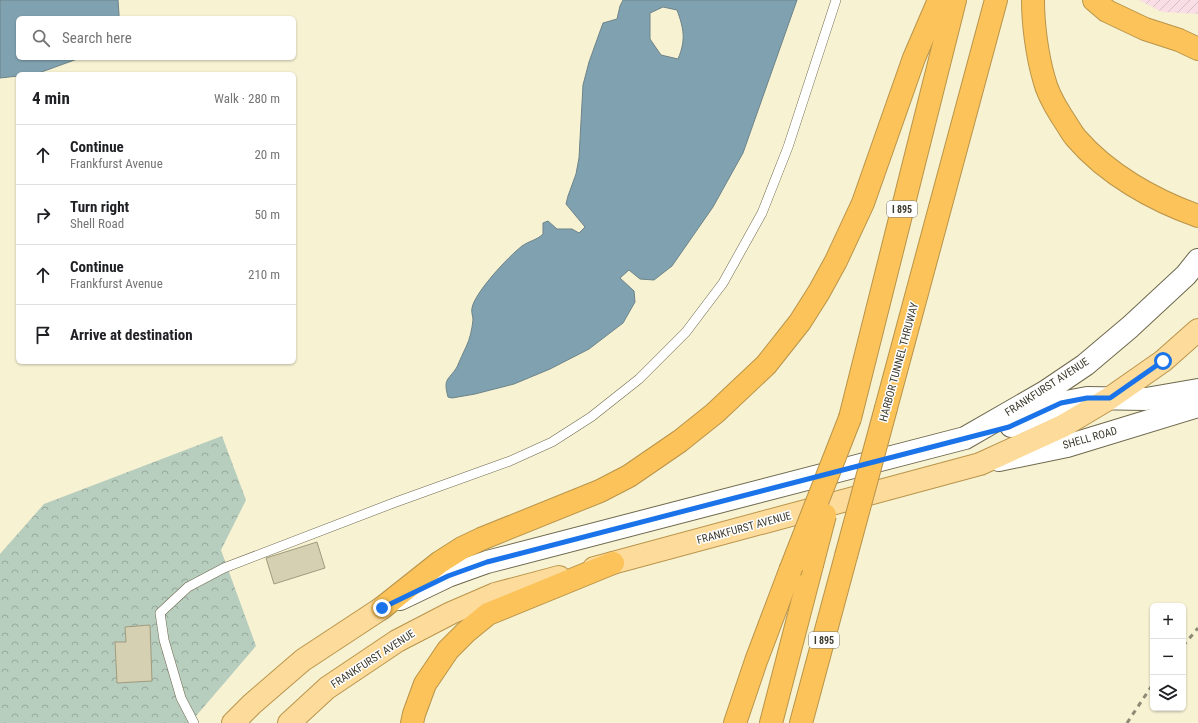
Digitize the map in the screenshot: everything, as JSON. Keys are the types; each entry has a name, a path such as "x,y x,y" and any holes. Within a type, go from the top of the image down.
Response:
{"highway":[{"path":"382,608 440,562 462,548 600,491 629,476 680,441 715,412 766,365 800,322 820,292 836,261 863,203 914,58 939,0"},
{"name":"I 895","path":"771,723 850,418 955,0"},
{"name":"HARBOR TUNNEL THRUWAY","path":"801,723 996,0"},
{"path":"1033,0 1033,18 1044,80 1055,106 1075,137 1101,163 1125,181 1159,199 1198,216"},
{"path":"1094,0 1107,11 1145,29 1188,39 1198,50"},
{"path":"735,723 756,661 850,418"},
{"path":"412,723 426,684 448,650 466,632 488,614 613,563"}],"main road":[{"name":"FRANKFURST AVENUE","path":"233,723 252,704 303,660 382,608 448,576 487,562 965,438 1045,392 1085,364 1130,327 1186,275 1198,260"},
{"name":"FRANKFURST AVENUE","path":"289,723 327,688 396,641 451,613 495,594 980,464 1063,426 1110,398 1163,361 1198,330"},
{"path":"965,438 1009,427 1061,403 1087,398 1146,399 1198,390"},
{"name":"SHELL ROAD","path":"980,464 1067,446 1198,406"}],"lane":[{"path":"194,723 181,698 164,640 160,613 188,587 224,568 396,502 510,461 552,442 591,417 640,379 686,332 723,283 762,212 788,147 836,0"}],"shaded area":[{"path":"1139,0 1198,0 1198,14 1162,12"}],"green space":[{"path":"222,436 246,500 221,550 256,646 190,723 0,723 0,554 44,504"}],"water":[{"path":"0,0 118,0 119,16 16,16 16,60 74,60 42,72 16,72 16,76 0,78"},
{"path":"623,0 797,0 743,153 713,207 672,266 654,280 640,279 629,270 620,278 634,291 635,302 623,323 589,349 550,369 514,384 475,394 452,398 448,397 446,386 447,380 457,367 467,344 473,323 472,308 474,301 486,284 516,251 543,234 543,223 548,221 557,229 572,229 579,233 585,227 566,204 576,174 579,158 583,85 589,62 603,23 617,19","holes":["663,7 677,10 683,29 683,40 678,59 661,55 650,39 650,13"]}],"building":[{"path":"317,542 325,568 274,584 266,558"},
{"path":"150,625 152,681 117,683 115,642 126,642 125,627"}],"railway":[{"path":"1186,642 1198,628"},
{"path":"1127,723 1150,688"}],"route":[{"path":"382,608 448,576 487,562 1009,427 1061,403 1087,398 1110,398 1163,361"}]}
